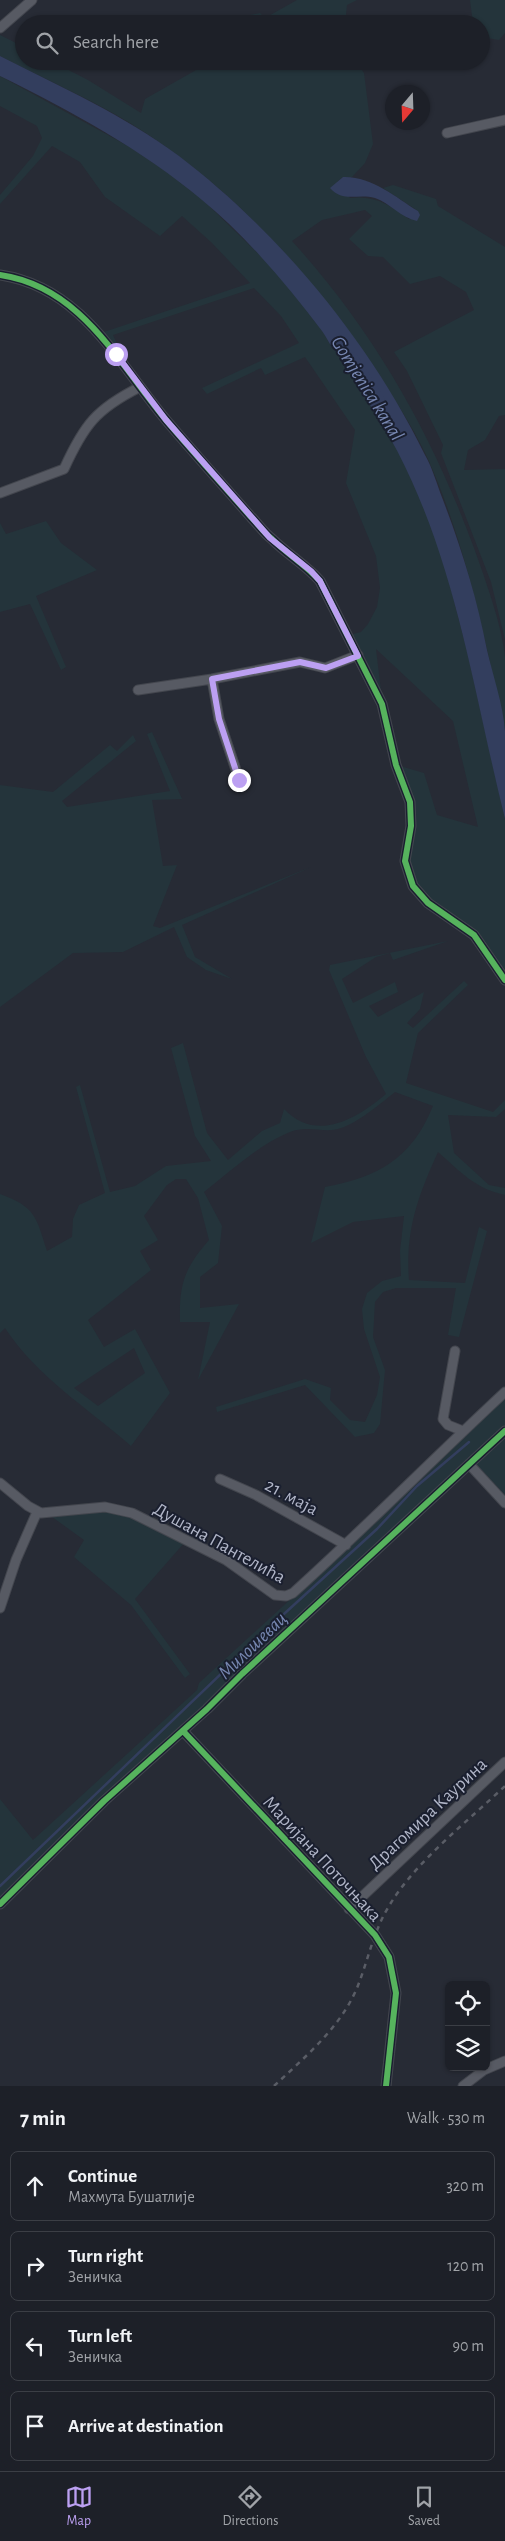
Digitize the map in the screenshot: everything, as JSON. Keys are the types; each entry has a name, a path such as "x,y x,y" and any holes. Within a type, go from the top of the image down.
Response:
{"street":[{"path":"0,28 32,0"},
{"path":"447,133 505,120"},
{"path":"0,275 32,283 45,290 102,334 166,420 270,538 311,571 320,581 382,704 396,765 410,802 411,826 405,860 413,886 428,904 474,935 505,980"},
{"path":"0,493 64,469 83,430 97,413 140,387"},
{"path":"138,690 212,679 300,662 326,668 358,656"},
{"path":"212,679 219,719 239,780"},
{"path":"455,1351 443,1419 448,1425 463,1431"},
{"name":"Душана Пантелића","path":"37,1512 50,1514 105,1507 132,1513 226,1560 280,1596 293,1593 346,1545 505,1392"},
{"path":"0,1904 110,1796 183,1731 505,1431"},
{"path":"469,1464 505,1503"},
{"name":"21. маја","path":"220,1479 256,1495 346,1545"},
{"path":"0,1483 37,1512 16,1560 0,1608"},
{"name":"Маријана Поточњака","path":"183,1731 374,1936 389,1957 396,1993 386,2086"},
{"name":"Драгомира Каурина","path":"349,1909 505,1762"},
{"path":"463,2086 484,2070 505,2061"}],"shaded area":[{"path":"297,0 357,0 347,5 346,15 270,15"},
{"path":"470,0 505,0 505,33 499,40 490,38 490,15 472,15"},
{"path":"0,35 15,42 15,64 0,56"},
{"path":"28,70 69,70 141,113 145,99 196,70 362,70 364,73 373,144 365,163 352,177 343,177 337,182 350,198 367,198 382,202 409,219 418,211 383,188 393,185 436,199 438,206 505,247 505,415 499,416 485,440 468,450 464,470 505,469 505,640 491,582 441,453 443,445 407,371 394,352 474,310 466,292 440,276 410,284 383,257 368,256 349,239 372,216 365,210 322,220 292,241 322,275 375,348 420,424 457,506 483,574 503,644 505,657 505,729 473,591 453,523 427,457 387,388 321,296 264,231 233,201 201,173 166,147 130,123"},
{"path":"0,76 128,146 164,170 204,201 275,270 324,333 332,348 364,370 371,380 374,392 369,394 397,446 428,516 445,566 468,655 505,819 505,973 477,933 423,895 410,870 409,857 413,833 400,766 424,773 437,815 478,827 453,721 376,649 381,691 349,635 361,632 368,624 377,607 380,588 376,556 346,483 355,430 305,357 265,375 261,368 207,394 202,388 299,343 281,316 254,288 113,335 123,357 104,332 250,283 212,243 182,216 160,236 105,197 80,162 52,146 0,204 0,195 33,156 42,138 37,126 0,106"},
{"path":"46,521 61,543 97,570 36,596 66,667 61,670 30,604 0,612 0,523 6,534"},
{"path":"152,732 182,799 152,800 163,866 177,865 153,926 160,928 311,867 182,925 195,957 232,979 206,970 187,957 174,927 123,952 73,953 0,1007 0,785 53,792 110,745 117,751 133,735 136,741 62,801 67,807 170,791 147,734"},
{"path":"448,941 393,960 390,953 376,957 342,979 353,1003 395,982 398,992 369,1006 378,1017 424,992 420,1009 407,1023 413,1028 464,981 468,985 418,1033 406,1083 493,1112 505,1100 505,1109 496,1117 448,1115 454,1153 489,1185 505,1188 505,1195 476,1184 438,1152 424,1184 414,1214 409,1246 409,1280 465,1283 479,1227 487,1231 459,1337 448,1335 456,1288 396,1288 383,1292 375,1302 373,1337 385,1370 380,1424 374,1433 355,1437 305,1385 217,1412 216,1407 305,1379 331,1388 330,1400 350,1420 365,1422 377,1395 380,1377 364,1329 362,1309 367,1293 382,1281 401,1276 400,1251 404,1216 353,1222 311,1243 325,1187 344,1183 377,1171 404,1152 425,1124 433,1106 395,1092 365,1115 340,1129 300,1129 278,1137 245,1159 204,1192 222,1226 218,1263 200,1277 200,1308 239,1304 198,1380 210,1322 180,1322 180,1309 182,1287 185,1278 194,1260 209,1240 198,1198 186,1179 176,1179 167,1185 144,1216 158,1240 140,1251 151,1270 88,1320 104,1347 135,1329 170,1393 131,1446 47,1377 5,1328 0,1333 0,1194 21,1204 33,1215 37,1221 47,1251 72,1237 73,1219 79,1205 105,1193 76,1087 80,1085 110,1192 135,1186 166,1166 211,1161 195,1136 171,1048 183,1043 207,1133 228,1160 262,1131 280,1123 284,1109 297,1119 310,1125 323,1126 336,1124 362,1112 386,1094 366,1057 329,970 330,965","holes":["134,1348 145,1373 98,1406 74,1388"]},
{"path":"505,1394 505,1429 0,1900 0,1799 33,1840 197,1690 199,1683 306,1585"},
{"path":"505,1435 505,1495 475,1463"},
{"path":"97,1510 129,1513 185,1542 135,1599 190,1674 185,1678 131,1605 74,1557 84,1540 48,1514"}],"water":[{"path":"0,56 15,64 15,70 28,70 92,102 136,127 179,156 216,186 286,254 319,292 377,371 403,413 430,466 474,593 504,721 505,819 454,600 418,494 394,444 364,396 374,392 367,374 338,353 281,279 251,246 219,214 179,181 105,132 0,76"},
{"path":"343,177 364,180 383,188 418,211 420,215 417,221 406,217 375,198 345,196 335,193 330,188"}],"waterway":[{"name":"Gomjenica kanal","path":"353,357 380,399"},
{"name":"Милошевац","path":"0,1886 273,1624 377,1529 417,1486 469,1442"}],"railway":[{"path":"274,2086 321,2041 350,2003 383,1916 400,1890 427,1858 505,1786"}],"cycle path":[{"path":"0,275 29,282 54,295 76,311 114,352 166,420 264,531 320,581 382,704 396,765 410,802 411,826 405,861 413,886 428,903 474,935 505,980"},
{"path":"0,1904 104,1801 207,1709 242,1674 505,1431"},
{"path":"183,1731 375,1935 389,1957 396,1993 386,2086"}],"route":[{"path":"116,354 166,420 270,538 311,571 320,581 358,656 326,668 300,662 212,679 219,719 239,780"}]}
